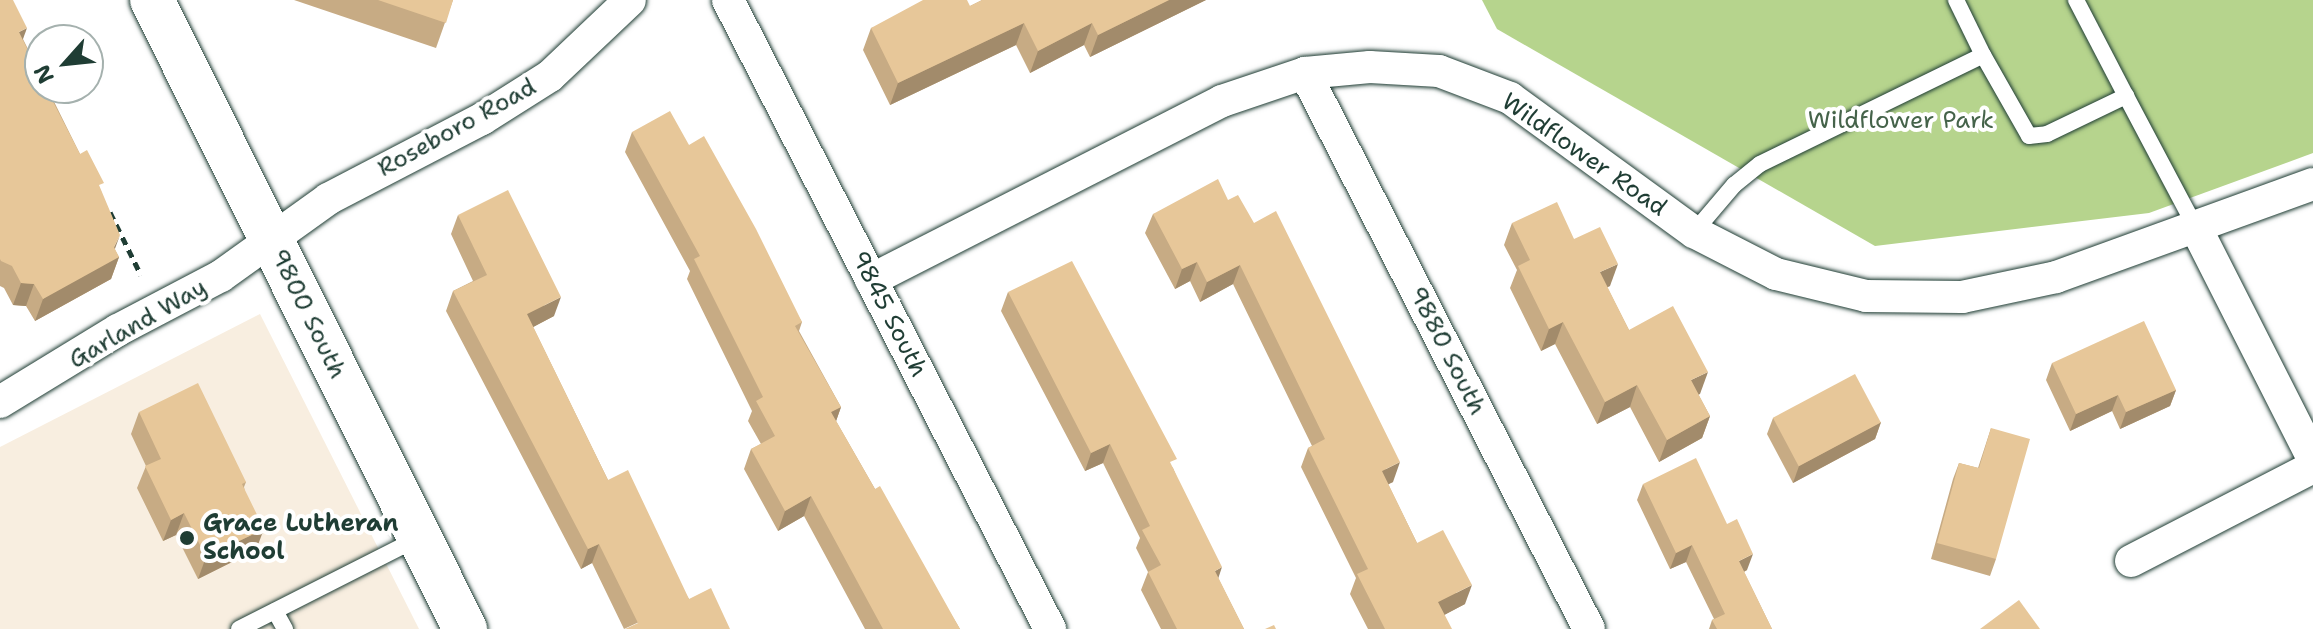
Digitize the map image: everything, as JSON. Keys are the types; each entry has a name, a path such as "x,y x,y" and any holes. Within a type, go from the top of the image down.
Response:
{"street":[{"name":"9800 South","path":"152,0 465,629"},
{"name":"Roseboro Road","path":"271,240 328,199 482,119 550,76 630,0"},
{"name":"9845 South","path":"728,0 1050,629"},
{"name":"Wildflower Road","path":"871,280 1222,101 1305,73 1370,67 1439,71 1510,98 1694,232 1776,274 1851,292 1962,297 2056,277 2313,184"},
{"name":"9880 South","path":"1305,73 1589,629"},
{"path":"2196,228 2313,459"},
{"name":"Garland Way","path":"0,402 118,330 221,276 271,240"},
{"path":"2131,561 2313,467"}],"lane":[{"path":"1956,0 2029,136 2047,134 2126,96"},
{"path":"2076,0 2196,228"},
{"path":"1694,232 1734,185 1760,164 1983,55"},
{"path":"239,629 420,538"},
{"path":"275,611 285,629"}],"path":[{"path":"103,198 141,275"}],"shaded area":[{"name":"Grace Lutheran School","path":"260,314 419,629 0,629 0,447"}],"green space":[{"name":"Wildflower Park","path":"1482,0 2313,0 2313,153 2149,213 1875,246 1497,29"}],"building":[{"path":"0,0 13,0 25,24 24,30 19,32 24,42 24,104 54,104 80,154 87,150 104,183 99,185 120,235 114,247 119,257 43,299 34,284 21,283 12,266 0,259"},
{"path":"378,0 453,0 446,23"},
{"path":"923,0 967,0 970,6 982,0 1169,0 1098,35 1092,23 1038,51 1024,23 898,83 871,28"},
{"path":"670,111 689,145 704,136 756,229 802,322 795,326 841,407 831,412 875,489 880,486 960,629 883,629 811,496 785,511 751,449 775,436 756,401 763,397 694,259 700,256 632,132"},
{"path":"1218,179 1228,200 1238,195 1254,223 1276,211 1400,462 1382,471 1417,543 1443,530 1472,585 1438,602 1452,629 1385,629 1357,574 1368,569 1308,448 1325,439 1240,265 1207,282 1197,262 1182,269 1153,214"},
{"path":"508,190 561,297 527,314 608,480 628,470 689,599 711,588 730,629 625,629 638,623 599,544 588,549 453,291 487,275 458,215"},
{"path":"1557,202 1574,239 1600,227 1618,264 1600,272 1629,330 1673,306 1708,372 1691,380 1710,416 1667,440 1637,385 1605,402 1563,322 1549,329 1518,266 1530,260 1512,223"},
{"path":"1072,261 1177,459 1170,462 1222,567 1215,571 1244,629 1177,629 1148,572 1161,565 1142,530 1150,526 1110,444 1091,453 1008,292"},
{"path":"2144,321 2176,390 2126,412 2118,395 2076,414 2052,363"},
{"path":"1855,374 1881,423 1799,466 1773,418"},
{"path":"198,383 246,482 242,484 264,529 206,557 184,513 171,520 145,466 161,459 139,412"},
{"path":"1991,428 2030,439 1996,559 1937,543 1959,463 1979,468"},
{"path":"1696,458 1727,524 1737,519 1753,554 1739,561 1772,629 1717,629 1712,620 1725,614 1692,545 1676,553 1643,484"},
{"path":"2019,600 2040,629 1980,629"}],"place":[{"name":"Grace Lutheran School","path":"187,538"}]}
